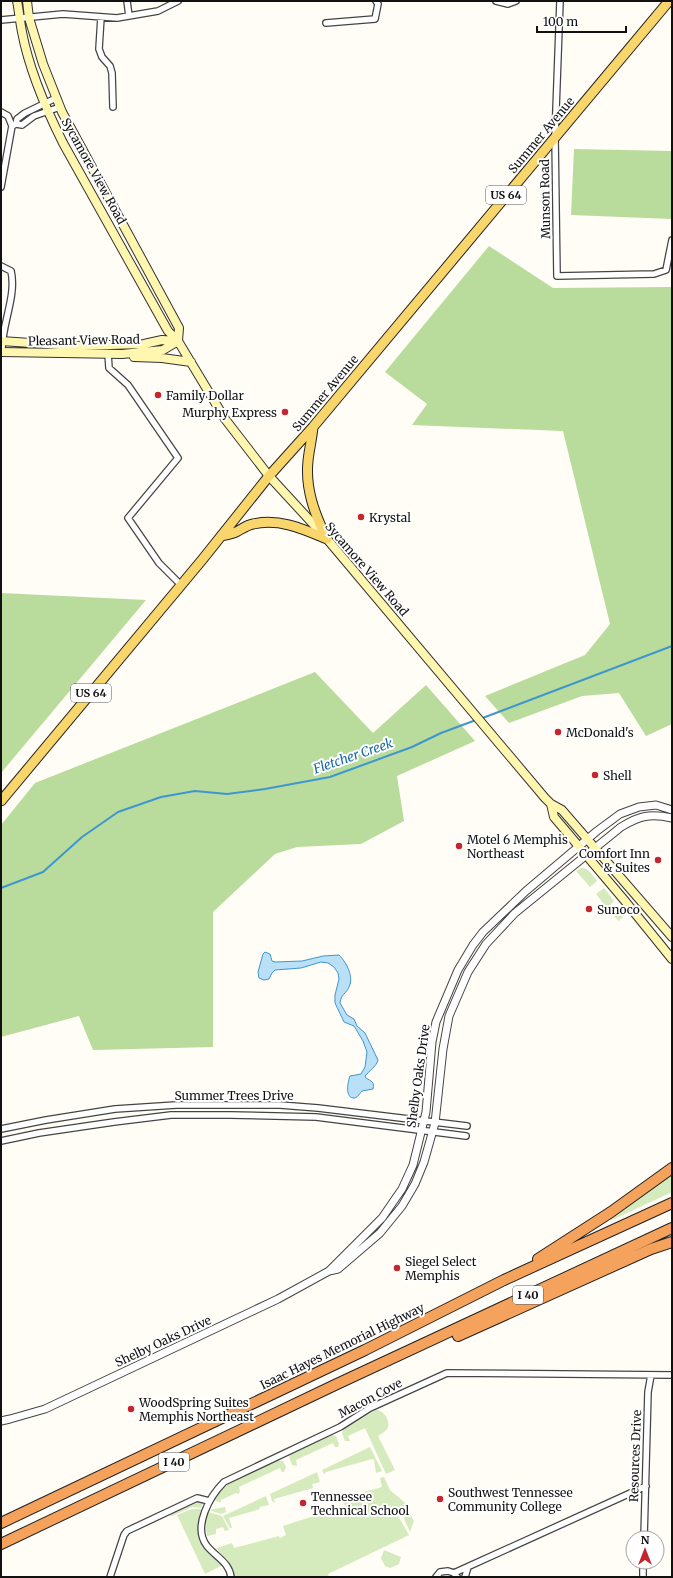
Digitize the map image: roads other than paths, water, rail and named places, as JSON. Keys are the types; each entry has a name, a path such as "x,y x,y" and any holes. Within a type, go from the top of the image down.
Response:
{"highway":[{"path":"504,1280 611,1212 672,1168"},
{"name":"Isaac Hayes Memorial Highway","path":"1,1523 365,1350 504,1280 672,1203"},
{"name":"I 40","path":"1,1544 672,1228"},
{"path":"385,1362 444,1342 651,1249 672,1242"}],"main road":[{"name":"Sycamore View Road","path":"18,1 27,53 46,108 83,178 168,330 178,341 225,419 269,476 327,539 550,804 562,810 672,937"},
{"name":"Sycamore View Road","path":"27,1 29,18 43,64 56,98 94,172 179,328 178,341"},
{"name":"Summer Avenue","path":"1,801 181,585 269,476 313,428 669,1"},
{"path":"83,178 94,172"},
{"name":"Pleasant View Road","path":"1,341 75,346 144,344 162,340 178,341"},
{"name":"Pleasant View Road","path":"2,352 122,354 163,350 178,341"},
{"path":"122,354 129,357 162,358 191,362"},
{"path":"313,428 307,474 311,498 327,539"},
{"path":"221,536 236,532 251,524 264,522 283,523 327,539"},
{"name":"Sycamore View Road","path":"550,804 554,818 672,959"}],"street":[{"path":"127,1 129,16"},
{"path":"1,20 63,14 117,18 158,11 178,1"},
{"path":"326,23 375,19 378,4 376,1"},
{"path":"496,1 508,4 516,1"},
{"name":"Munson Road","path":"560,1 555,137 557,276 654,274 666,270 672,240"},
{"path":"101,17 99,49 102,57 110,66 112,73 113,107"},
{"path":"46,108 56,98"},
{"path":"1,187 2,172 14,125 17,119 25,113 46,108 60,107"},
{"path":"1,112 8,116 14,125"},
{"path":"1,266 11,271 14,282 1,341 2,352"},
{"path":"108,354 109,368 128,385 178,458 128,518 159,563 181,585"},
{"name":"Shelby Oaks Drive","path":"1,1421 45,1409 278,1299 329,1271 382,1218 402,1189 413,1164 422,1132 428,1098 432,1042 436,1022 458,970 473,945 484,932 526,891 620,814 639,807 656,805 672,810"},
{"name":"Shelby Oaks Drive","path":"329,1271 338,1269 380,1233 402,1206 415,1184 433,1133 444,1041 449,1016 468,972 486,944 515,913 621,827 634,819 654,815 672,818"},
{"name":"Summer Trees Drive","path":"1,1130 46,1120 115,1109 176,1105 280,1105 318,1108 467,1126"},
{"name":"Summer Trees Drive","path":"1,1141 39,1133 114,1122 171,1116 230,1115 316,1117 422,1132 466,1136"},
{"name":"Macon Cove","path":"231,1577 227,1565 206,1545 203,1538 202,1520 214,1492 224,1482 340,1427 370,1408 447,1373 672,1375"},
{"name":"Resources Drive","path":"644,1530 648,1392 651,1375"},
{"path":"436,1577 440,1572 444,1571 456,1575 468,1566 646,1486"},
{"path":"110,1577 124,1535 127,1531 197,1498 209,1501"},
{"path":"464,1577 468,1566"}],"water":[{"path":"265,952 270,954 272,961 275,962 302,961 323,956 339,955 342,958 349,970 351,979 349,987 341,998 340,1003 347,1015 354,1019 357,1026 365,1033 378,1060 374,1067 365,1076 373,1083 373,1089 362,1091 355,1098 349,1096 348,1093 350,1076 361,1074 365,1067 367,1052 363,1041 354,1026 344,1022 335,1003 335,995 339,979 338,973 334,967 328,963 321,962 301,968 275,970 269,979 264,980 259,978 258,972 263,954"}],"waterway":[{"name":"Fletcher Creek","path":"480,719 672,646"},
{"name":"Fletcher Creek","path":"1,888 43,872 82,837 118,812 161,797 195,791 227,794 265,789 330,777 412,747 441,733 476,720"}],"place":[{"name":"Family Dollar","path":"158,395"},
{"name":"Murphy Express","path":"285,412"},
{"name":"Krystal","path":"361,517"},
{"name":"McDonald's","path":"558,732"},
{"name":"Shell","path":"595,775"},
{"name":"Motel 6 Memphis Northeast","path":"459,846"},
{"name":"Comfort Inn & Suites","path":"658,860"},
{"name":"Sunoco","path":"589,909"},
{"name":"Siegel Select Memphis","path":"397,1268"},
{"name":"WoodSpring Suites Memphis Northeast","path":"131,1409"},
{"name":"Southwest Tennessee Community College","path":"440,1499"},
{"name":"Tennessee Technical School","path":"303,1503"}]}
